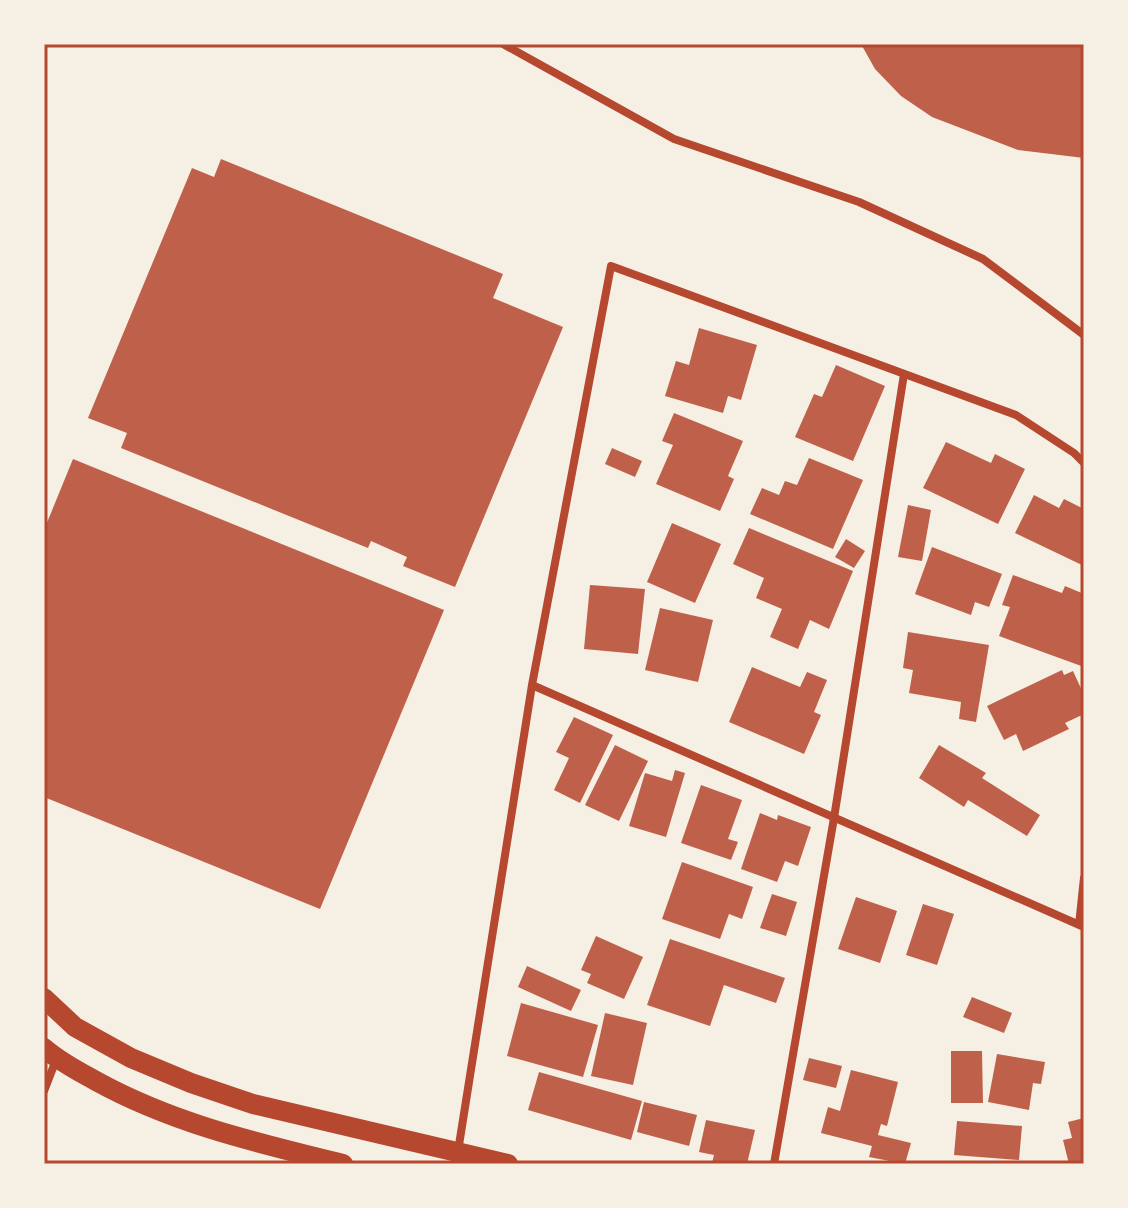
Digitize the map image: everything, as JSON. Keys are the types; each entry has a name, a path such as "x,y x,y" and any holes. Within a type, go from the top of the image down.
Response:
{"main road":[{"path":"44,998 75,1027 131,1058 191,1083 253,1104 457,1158 508,1164"},
{"path":"50,1054 114,1091 180,1120 343,1164"}],"street":[{"path":"503,44 674,139 859,202 983,259 1084,335"},
{"path":"457,1158 532,685 611,266 1016,415 1074,453 1084,463"},
{"path":"774,1164 834,818 904,374"},
{"path":"532,685 1081,926 1084,878"},
{"path":"44,1091 50,1054"}],"building":[{"path":"861,44 1084,44 1084,158 1018,150 932,117 901,96 875,69"},
{"path":"221,159 503,274 493,298 563,327 455,587 403,566 407,557 371,541 368,548 121,448 127,433 88,418 192,168 214,177"},
{"path":"699,328 757,345 741,400 728,396 723,413 665,396 676,361 689,365"},
{"path":"836,365 885,386 853,461 795,437 814,394 822,397"},
{"path":"674,413 743,441 728,476 734,479 720,511 656,484 673,445 662,441"},
{"path":"946,442 991,463 995,454 1025,469 998,524 923,488"},
{"path":"612,448 642,461 635,477 605,464"},
{"path":"809,458 863,480 833,549 750,514 762,488 779,495 785,481 797,485"},
{"path":"73,459 444,610 320,909 44,797 44,530"},
{"path":"1034,495 1059,508 1064,499 1084,509 1084,566 1015,533"},
{"path":"908,505 931,510 922,561 898,557"},
{"path":"672,523 721,544 695,603 647,582"},
{"path":"749,528 853,571 829,629 810,620 798,649 770,637 782,609 756,598 764,578 733,564"},
{"path":"846,539 865,551 854,568 835,557"},
{"path":"932,547 1002,574 989,607 975,602 971,615 915,594"},
{"path":"1013,575 1062,593 1065,586 1084,594 1084,667 999,636 1010,607 1002,605"},
{"path":"590,585 645,589 638,654 584,649"},
{"path":"660,608 713,620 698,682 645,670"},
{"path":"908,632 989,645 976,722 959,719 961,702 909,693 913,670 903,668"},
{"path":"752,667 800,687 807,672 827,680 814,712 821,715 804,754 729,722"},
{"path":"1062,670 1064,675 1073,671 1084,695 1084,714 1065,723 1069,729 1023,751 1016,734 1004,740 987,706"},
{"path":"574,717 613,735 580,803 554,790 569,758 556,752"},
{"path":"615,745 648,761 619,821 585,805"},
{"path":"939,745 986,773 982,778 1040,815 1027,836 968,800 964,807 919,778"},
{"path":"675,770 685,773 666,837 629,826 645,773 672,781"},
{"path":"701,785 742,800 728,839 738,842 731,860 681,843"},
{"path":"760,813 777,820 778,815 811,827 798,866 785,861 777,882 741,869"},
{"path":"682,862 753,887 742,919 729,914 720,939 662,919"},
{"path":"772,894 797,902 786,936 760,928"},
{"path":"856,897 897,911 880,963 838,949"},
{"path":"923,904 954,914 937,965 906,955"},
{"path":"596,936 643,957 624,999 587,983 591,974 581,970"},
{"path":"670,939 785,978 776,1003 724,985 710,1026 647,1005"},
{"path":"527,966 581,990 571,1011 518,987"},
{"path":"972,997 1012,1013 1004,1033 963,1017"},
{"path":"521,1003 598,1025 583,1077 507,1056"},
{"path":"605,1013 647,1023 633,1085 591,1076"},
{"path":"951,1051 982,1051 983,1103 951,1103"},
{"path":"997,1054 1045,1062 1041,1084 1033,1083 1029,1110 988,1102"},
{"path":"809,1058 842,1066 836,1088 803,1080"},
{"path":"851,1070 898,1082 887,1126 881,1124 878,1135 911,1143 905,1164 869,1157 872,1146 821,1133 828,1107 840,1111"},
{"path":"539,1072 642,1101 631,1140 528,1110"},
{"path":"644,1102 697,1115 689,1146 637,1132"},
{"path":"1084,1118 1084,1164 1069,1164 1063,1140 1072,1138 1068,1122"},
{"path":"706,1120 755,1130 747,1164 712,1163 714,1155 699,1152"},
{"path":"957,1121 1022,1126 1019,1160 954,1155"}]}
